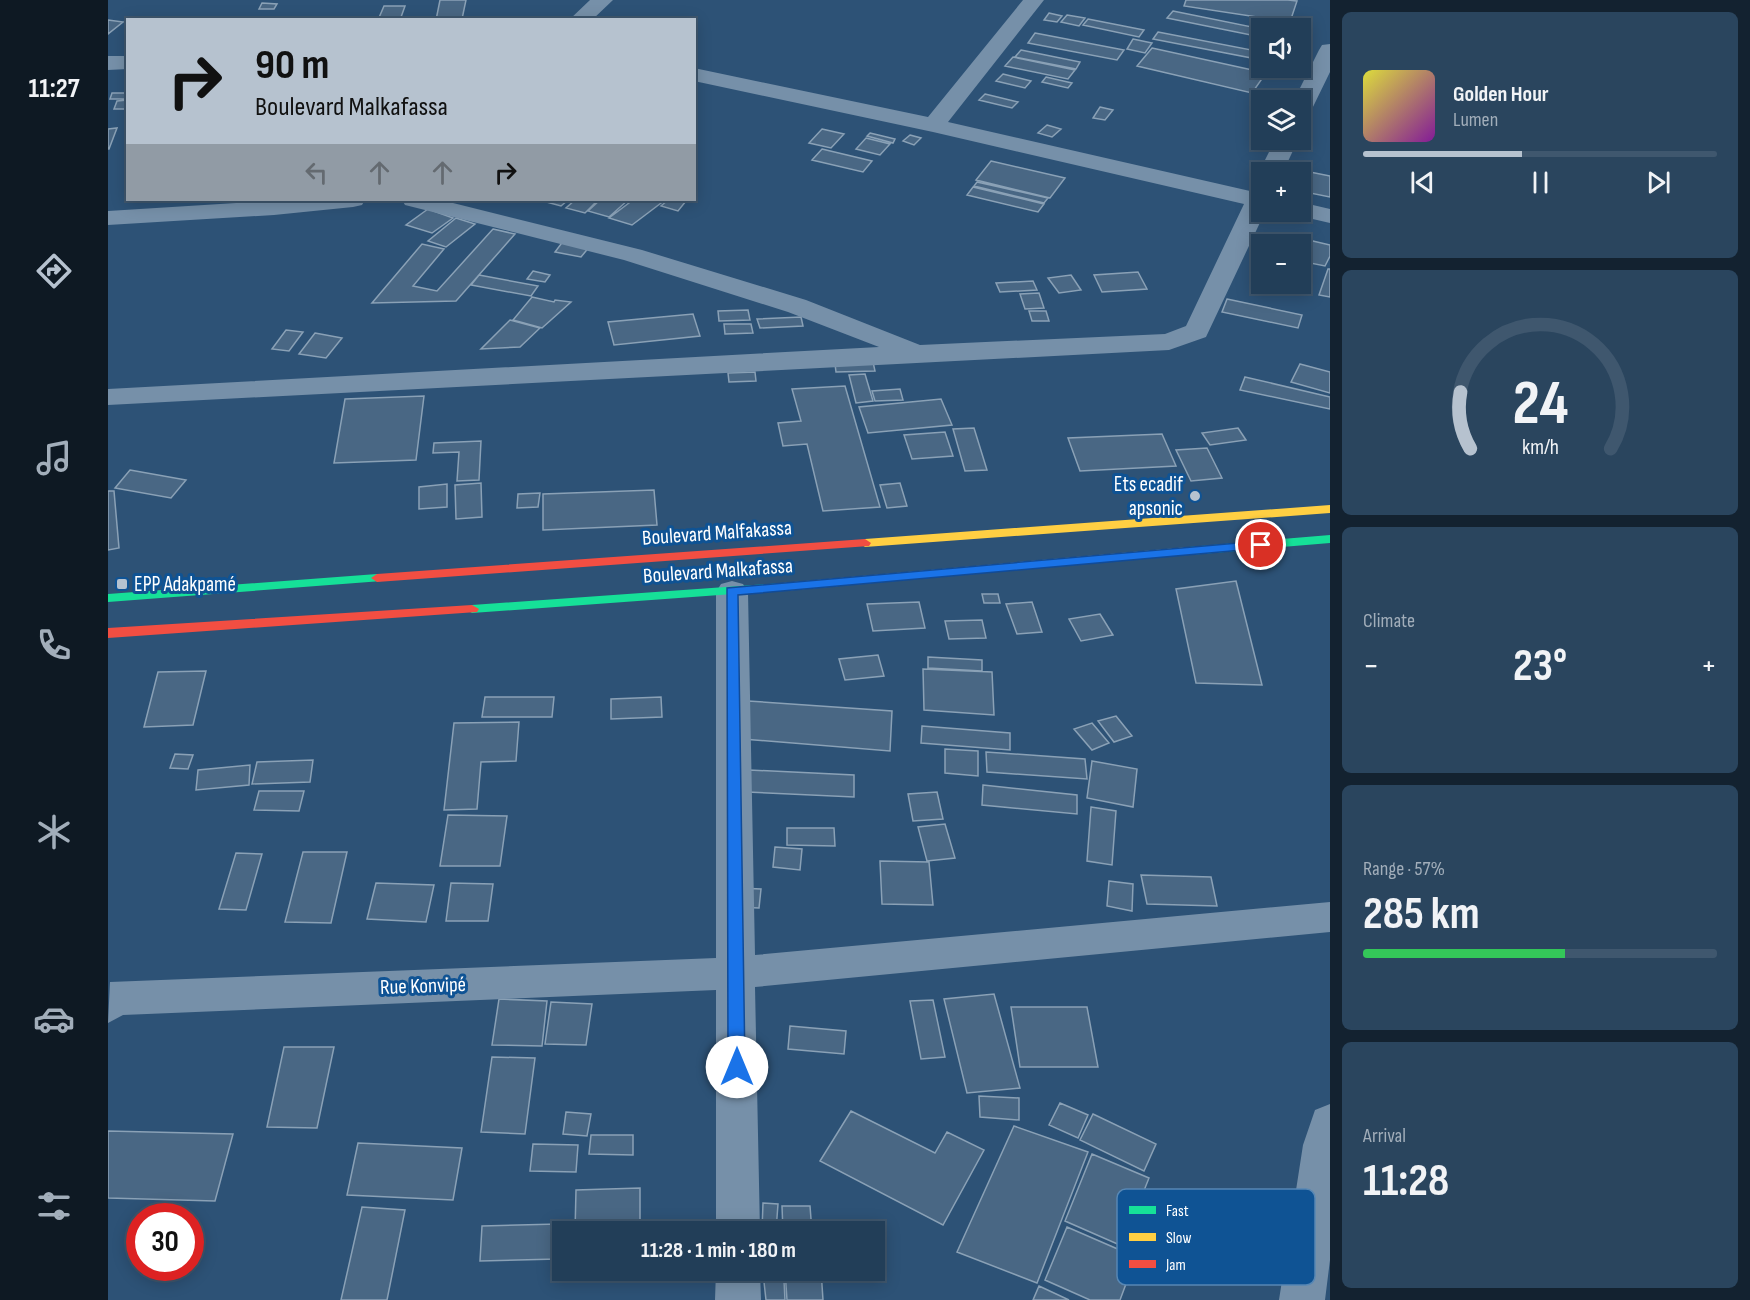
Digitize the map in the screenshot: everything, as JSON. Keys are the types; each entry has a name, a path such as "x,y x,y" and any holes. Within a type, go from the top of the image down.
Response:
{"main road":[{"name":"Boulevard Malfakassa","path":"108,598 1330,509"},
{"name":"Boulevard Malkafassa","path":"108,633 732,592 1330,539"}],"street":[{"path":"581,18 603,0"},
{"path":"933,125 1034,0"},
{"path":"1310,90 1330,50"},
{"path":"108,63 126,62"},
{"path":"696,74 1251,195"},
{"path":"108,218 274,208 343,201"},
{"path":"418,201 560,236 686,271 797,306 920,353"},
{"path":"1311,212 1330,216"},
{"path":"108,397 920,353 1134,346 1169,342 1197,331 1251,216"},
{"path":"732,592 738,1221"},
{"name":"Rue Konvipé","path":"109,1003 736,973 1330,917"},
{"path":"1315,1219 1328,1138"},
{"path":"738,1281 738,1300"},
{"path":"1302,1300 1304,1285"}],"building":[{"path":"440,0 466,0 462,18 436,18"},
{"path":"1186,0 1297,1 1291,18 1264,18 1184,6"},
{"path":"262,3 277,4 274,9 259,9"},
{"path":"384,6 405,6 401,18 379,18"},
{"path":"1173,11 1251,27 1251,35 1167,18"},
{"path":"1049,13 1062,16 1057,22 1044,20"},
{"path":"1067,15 1085,18 1079,26 1061,22"},
{"path":"1088,19 1144,30 1139,37 1083,25"},
{"path":"108,20 123,22 108,34"},
{"path":"1158,32 1251,50 1251,58 1153,39"},
{"path":"1035,33 1124,50 1117,60 1028,43"},
{"path":"1133,39 1152,43 1145,53 1127,49"},
{"path":"1152,48 1251,70 1251,78 1262,78 1251,93 1137,66"},
{"path":"1021,50 1080,62 1076,69 1015,57"},
{"path":"1013,57 1075,70 1068,79 1005,66"},
{"path":"1003,74 1031,81 1025,88 996,81"},
{"path":"1046,77 1072,83 1068,88 1042,82"},
{"path":"112,93 126,93 126,99 110,99"},
{"path":"985,94 1018,102 1012,108 979,100"},
{"path":"126,100 126,109 114,109 117,101"},
{"path":"1100,107 1113,110 1105,120 1093,118"},
{"path":"1047,125 1061,129 1052,137 1038,133"},
{"path":"117,128 109,149 108,149 108,129"},
{"path":"822,129 844,134 831,148 809,143"},
{"path":"870,133 895,139 893,143 867,136"},
{"path":"910,135 921,138 914,145 903,141"},
{"path":"866,138 890,144 880,155 856,149"},
{"path":"822,149 872,161 863,172 812,160"},
{"path":"991,161 1065,178 1050,198 976,180"},
{"path":"1311,172 1330,176 1330,197 1311,193"},
{"path":"977,182 1048,198 1044,203 974,186"},
{"path":"973,187 1044,204 1038,212 967,195"},
{"path":"543,201 567,201 561,206"},
{"path":"574,201 597,201 585,213 566,208"},
{"path":"599,201 627,201 609,217 588,211"},
{"path":"632,201 664,201 632,225 609,218"},
{"path":"667,201 686,201 678,211 661,206"},
{"path":"428,209 453,218 432,233 406,225"},
{"path":"456,218 475,224 446,247 428,241"},
{"path":"493,229 515,234 456,301 372,303 422,244 444,249 413,286 437,291"},
{"path":"564,240 590,246 581,257 555,252"},
{"path":"1311,241 1330,245 1330,256 1325,266 1311,263"},
{"path":"1328,269 1330,269 1330,297 1319,295"},
{"path":"533,271 550,275 545,282 527,279"},
{"path":"1138,272 1147,289 1102,292 1094,275"},
{"path":"479,275 538,286 531,296 471,285"},
{"path":"1071,275 1081,290 1059,293 1048,278"},
{"path":"1033,281 1037,290 1000,292 996,283"},
{"path":"1039,293 1044,308 1025,309 1020,294"},
{"path":"532,297 554,302 555,300 571,302 542,328 513,320"},
{"path":"1227,299 1302,315 1298,328 1222,312"},
{"path":"748,310 750,320 719,321 718,311"},
{"path":"1029,311 1046,311 1049,321 1032,321"},
{"path":"693,314 700,336 614,345 608,322"},
{"path":"801,317 803,326 760,328 757,319"},
{"path":"510,320 540,328 520,347 481,349"},
{"path":"724,324 751,324 753,333 725,334"},
{"path":"286,330 303,332 289,351 272,349"},
{"path":"315,333 342,338 326,358 299,354"},
{"path":"873,362 875,371 836,372 835,364"},
{"path":"1300,364 1330,372 1330,393 1291,382"},
{"path":"755,372 756,381 729,382 728,373"},
{"path":"865,374 873,401 856,403 849,375"},
{"path":"1245,377 1330,397 1330,409 1240,390"},
{"path":"845,386 880,507 823,511 807,444 783,446 778,423 801,421 792,389"},
{"path":"900,389 903,400 875,401 872,391"},
{"path":"424,396 416,460 334,463 345,399"},
{"path":"941,399 952,425 868,433 859,407"},
{"path":"974,428 987,470 965,471 953,429"},
{"path":"1238,428 1246,440 1210,445 1202,433"},
{"path":"945,432 953,456 912,459 904,435"},
{"path":"1162,434 1176,466 1080,471 1068,438"},
{"path":"481,441 479,480 457,481 459,452 433,453 434,443"},
{"path":"1207,448 1222,478 1191,481 1176,450"},
{"path":"130,470 186,480 171,498 115,488"},
{"path":"481,483 482,517 456,519 455,485"},
{"path":"900,483 907,506 887,508 880,485"},
{"path":"447,484 447,507 419,509 419,487"},
{"path":"654,490 657,525 543,530 543,494"},
{"path":"108,491 114,491 119,548 108,550"},
{"path":"540,493 538,507 517,508 518,494"},
{"path":"1236,581 1262,685 1196,683 1176,589"},
{"path":"982,594 998,594 1000,603 984,603"},
{"path":"919,602 925,628 873,631 867,604"},
{"path":"1032,602 1042,632 1017,634 1006,604"},
{"path":"1100,614 1113,635 1081,641 1069,619"},
{"path":"982,620 986,638 949,639 945,621"},
{"path":"878,655 884,676 845,680 839,659"},
{"path":"928,657 982,660 982,671 928,668"},
{"path":"923,669 992,672 994,715 924,710"},
{"path":"206,671 193,725 144,727 158,672"},
{"path":"485,697 554,697 552,717 482,717"},
{"path":"661,697 662,717 611,719 611,699"},
{"path":"748,701 892,711 890,751 743,739"},
{"path":"1116,716 1132,736 1114,742 1098,721"},
{"path":"519,722 516,761 481,762 477,809 444,810 454,723"},
{"path":"1092,723 1109,743 1092,750 1074,729"},
{"path":"922,726 1010,733 1010,750 921,743"},
{"path":"945,749 978,751 978,776 945,773"},
{"path":"986,752 1085,759 1087,779 987,772"},
{"path":"175,754 193,755 188,769 170,768"},
{"path":"313,760 310,782 252,784 257,762"},
{"path":"1092,761 1137,769 1133,807 1087,798"},
{"path":"250,765 249,785 196,790 198,770"},
{"path":"749,770 854,775 854,797 747,792"},
{"path":"983,785 1077,795 1077,814 982,805"},
{"path":"259,791 304,791 299,811 254,810"},
{"path":"937,792 943,819 913,821 908,794"},
{"path":"1091,807 1116,811 1112,865 1087,861"},
{"path":"448,815 507,816 500,866 440,866"},
{"path":"945,824 955,858 927,861 918,827"},
{"path":"787,828 834,828 835,846 787,845"},
{"path":"775,847 802,849 800,870 773,867"},
{"path":"303,852 347,852 331,923 285,922"},
{"path":"236,853 262,854 246,910 219,909"},
{"path":"880,861 929,862 933,905 882,904"},
{"path":"1141,875 1211,877 1217,906 1147,904"},
{"path":"1109,881 1133,884 1132,911 1107,906"},
{"path":"376,883 434,885 426,922 367,919"},
{"path":"451,883 493,884 488,921 446,921"},
{"path":"737,888 761,889 759,908 735,907"},
{"path":"994,994 1020,1088 967,1093 944,999"},
{"path":"499,999 547,1001 542,1046 492,1045"},
{"path":"933,1000 945,1057 921,1059 910,1001"},
{"path":"551,1002 592,1004 586,1045 545,1044"},
{"path":"1011,1007 1087,1007 1098,1067 1020,1067"},
{"path":"790,1026 846,1031 844,1054 788,1049"},
{"path":"284,1047 334,1047 317,1128 267,1127"},
{"path":"492,1057 535,1058 525,1134 481,1132"},
{"path":"979,1096 1019,1098 1019,1120 980,1117"},
{"path":"1060,1103 1088,1115 1078,1138 1049,1125"},
{"path":"851,1111 935,1153 947,1132 984,1150 943,1225 820,1161"},
{"path":"566,1112 591,1114 587,1136 563,1134"},
{"path":"1093,1114 1156,1144 1144,1171 1080,1140"},
{"path":"1014,1126 1088,1152 1037,1283 957,1252"},
{"path":"108,1131 233,1134 215,1201 108,1198"},
{"path":"591,1135 633,1135 633,1155 589,1154"},
{"path":"358,1143 462,1148 453,1200 347,1195"},
{"path":"533,1144 578,1145 576,1172 530,1171"},
{"path":"1092,1154 1149,1178 1145,1189 1117,1189 1117,1244 1065,1221"},
{"path":"640,1188 640,1221 575,1221 576,1190"},
{"path":"763,1203 778,1204 777,1221 762,1221"},
{"path":"782,1206 810,1206 811,1221 783,1221"},
{"path":"362,1207 405,1210 387,1300 341,1300"},
{"path":"552,1224 552,1259 480,1261 482,1226"},
{"path":"1067,1227 1117,1249 1117,1285 1126,1285 1120,1300 1090,1300 1045,1280"},
{"path":"784,1281 785,1300 766,1300 764,1282"},
{"path":"786,1281 822,1281 823,1300 787,1300"},
{"path":"1039,1286 1069,1300 1033,1300"}],"traffic: fast":[{"path":"1189,551 1330,539"},
{"path":"108,598 377,578"},
{"path":"472,609 783,587"}],"traffic: slow":[{"path":"865,543 1330,509"},
{"path":"783,587 1189,551"}],"traffic: jam":[{"path":"377,578 865,543"},
{"path":"108,633 472,609"}],"place":[{"name":"Ets ecadif apsonic","path":"1195,496"},
{"name":"EPP Adakpamé","path":"122,584"}],"route":[{"path":"737,1067 732,592 1261,545"}]}
